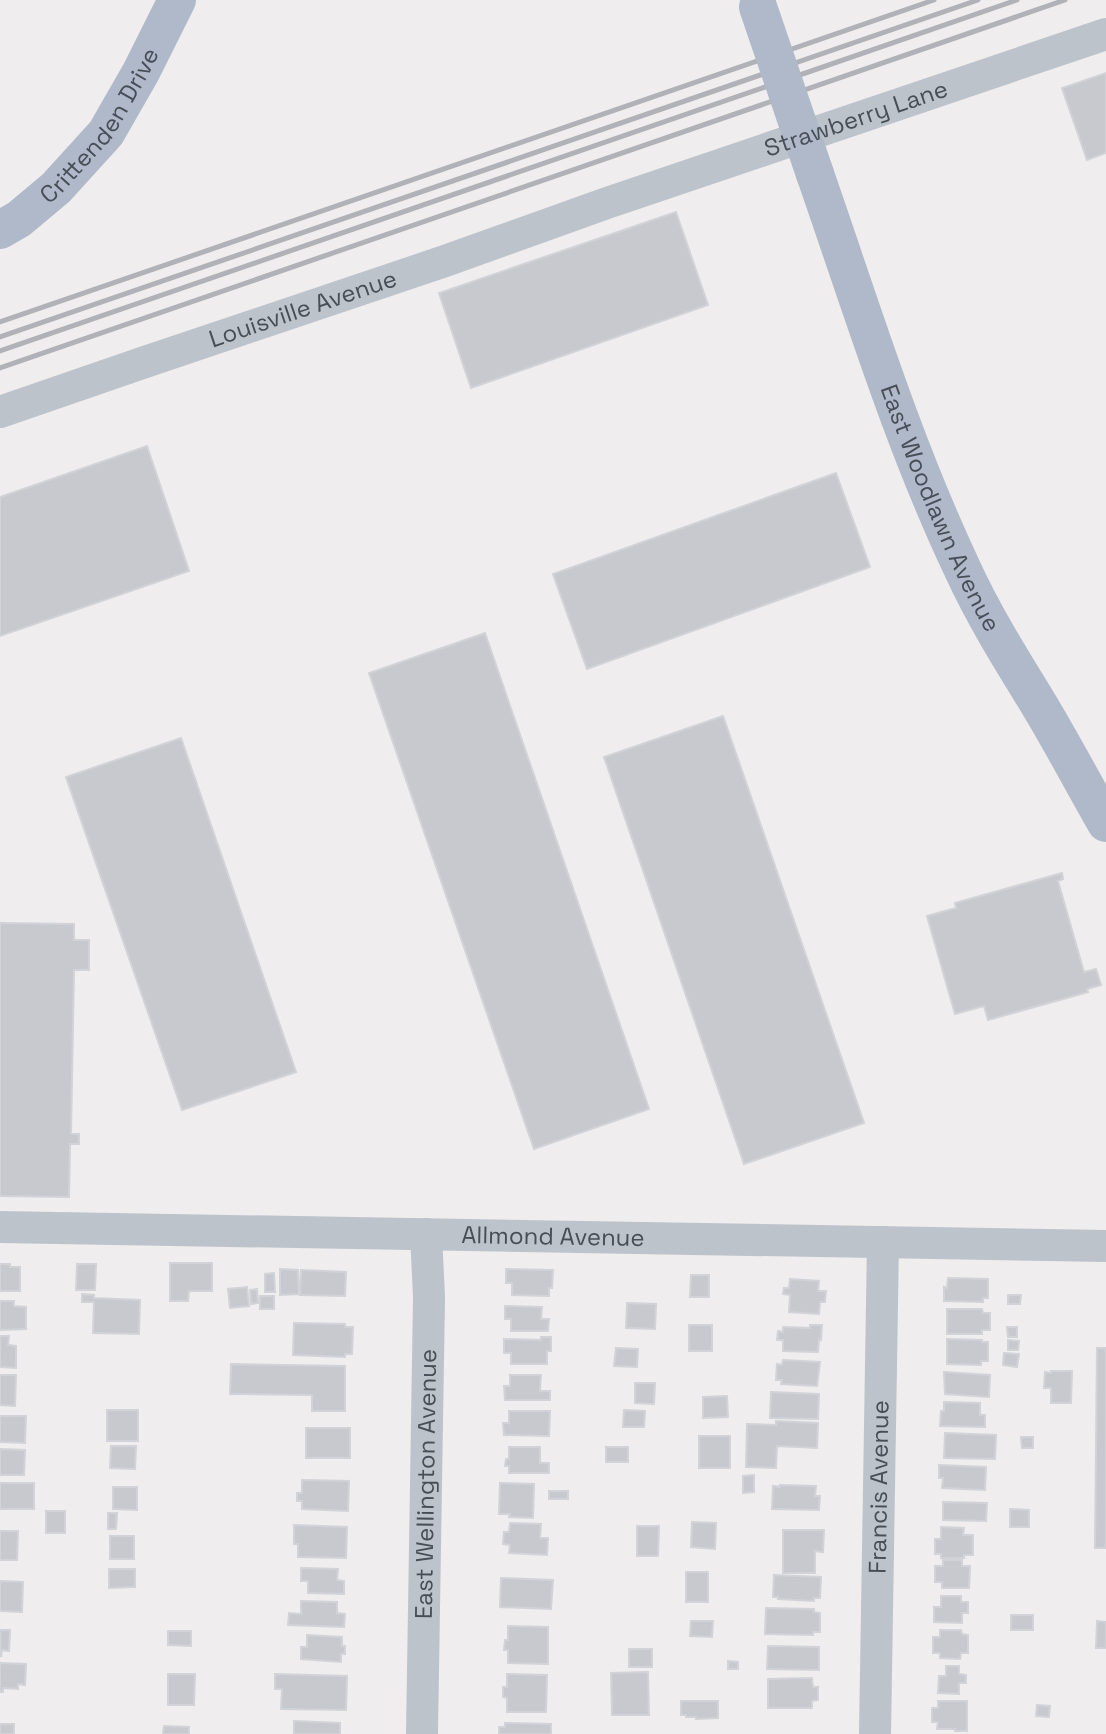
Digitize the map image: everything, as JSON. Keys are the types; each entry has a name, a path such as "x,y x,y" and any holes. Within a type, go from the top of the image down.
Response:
{"main road":[{"name":"Crittenden Drive","path":"0,230 19,219 57,188 106,133 141,72 177,0"},
{"name":"East Woodlawn Avenue","path":"756,4 931,500 962,571 997,637 1106,823"}],"street":[{"name":"Strawberry Lane","path":"607,203 1106,34"},
{"name":"Louisville Avenue","path":"0,412 607,203"},
{"name":"Allmond Avenue","path":"0,1227 1106,1246"},
{"name":"East Wellington Avenue","path":"422,1734 429,1297 426,1234"},
{"name":"Francis Avenue","path":"875,1734 883,1242"}],"building":[{"path":"1106,73 1106,153 1087,160 1062,88"},
{"path":"676,212 708,305 471,388 439,293"},
{"path":"147,446 189,571 0,636 0,497"},
{"path":"836,473 870,567 587,669 553,574"},
{"path":"485,633 649,1109 534,1149 369,673"},
{"path":"723,716 864,1123 744,1164 604,757"},
{"path":"181,738 296,1072 182,1110 66,777"},
{"path":"1062,873 1063,879 1058,881 1084,972 1096,969 1101,985 1087,989 1088,992 988,1020 984,1006 955,1014 927,916 956,908 955,903"},
{"path":"0,923 74,924 74,940 89,940 89,970 74,970 71,1134 79,1134 79,1144 70,1144 69,1197 0,1196"},
{"path":"170,1263 212,1263 212,1291 189,1291 188,1301 170,1301"},
{"path":"0,1264 20,1267 20,1291 0,1291"},
{"path":"77,1264 96,1264 95,1290 76,1290"},
{"path":"280,1269 298,1270 299,1294 280,1295"},
{"path":"506,1269 553,1270 549,1296 512,1295 512,1283 506,1283"},
{"path":"301,1270 346,1272 345,1296 300,1295"},
{"path":"274,1273 275,1292 265,1292 265,1274"},
{"path":"691,1275 709,1275 709,1297 690,1297"},
{"path":"948,1278 988,1279 988,1298 983,1298 983,1302 944,1301 944,1287 947,1288"},
{"path":"790,1279 819,1281 818,1291 826,1291 825,1302 820,1302 819,1314 789,1312 790,1295 783,1294 784,1288 789,1288"},
{"path":"247,1287 249,1306 230,1308 228,1289"},
{"path":"257,1289 258,1303 251,1304 250,1290"},
{"path":"82,1294 94,1295 94,1298 140,1300 139,1334 93,1333 94,1302 82,1302"},
{"path":"1008,1295 1021,1295 1020,1304 1008,1304"},
{"path":"260,1296 274,1296 274,1309 260,1309"},
{"path":"0,1301 14,1301 14,1306 26,1307 26,1329 0,1330"},
{"path":"627,1303 656,1304 655,1329 626,1328"},
{"path":"505,1306 542,1307 541,1319 549,1319 548,1331 511,1331 511,1319 505,1319"},
{"path":"947,1309 982,1309 983,1313 990,1313 990,1330 982,1330 982,1334 947,1334"},
{"path":"294,1323 345,1324 345,1327 353,1327 352,1354 345,1354 345,1357 293,1355"},
{"path":"689,1325 712,1325 712,1351 689,1351"},
{"path":"810,1325 822,1325 818,1352 783,1351 783,1340 777,1340 778,1331 783,1332 783,1327 810,1328"},
{"path":"1007,1327 1017,1327 1017,1337 1008,1337"},
{"path":"0,1336 9,1336 8,1345 16,1346 16,1368 0,1367"},
{"path":"541,1337 551,1337 547,1364 511,1364 511,1353 504,1353 504,1339 541,1340"},
{"path":"947,1339 988,1342 988,1361 981,1361 981,1365 947,1364"},
{"path":"1008,1340 1019,1341 1018,1350 1008,1350"},
{"path":"616,1348 638,1349 637,1367 614,1366"},
{"path":"1097,1348 1106,1348 1106,1548 1095,1548"},
{"path":"1004,1353 1019,1354 1017,1367 1003,1365"},
{"path":"783,1360 820,1362 817,1386 781,1384 782,1380 776,1380 777,1364 782,1365"},
{"path":"231,1364 345,1366 345,1411 312,1411 312,1395 230,1394"},
{"path":"1072,1371 1071,1403 1051,1403 1051,1388 1044,1388 1045,1372"},
{"path":"944,1372 990,1375 989,1397 945,1394"},
{"path":"0,1375 16,1375 15,1406 0,1405"},
{"path":"510,1375 541,1375 540,1391 550,1391 550,1400 505,1400 504,1386 510,1386"},
{"path":"635,1383 655,1383 654,1404 635,1403"},
{"path":"771,1392 819,1394 818,1419 770,1418"},
{"path":"727,1396 728,1417 703,1418 703,1397"},
{"path":"944,1402 980,1403 980,1415 985,1415 985,1427 940,1426"},
{"path":"107,1410 138,1410 138,1441 107,1441"},
{"path":"624,1410 645,1411 644,1427 623,1427"},
{"path":"509,1411 550,1411 549,1436 504,1435 503,1423 509,1423"},
{"path":"0,1416 26,1416 25,1443 0,1442"},
{"path":"776,1421 818,1423 817,1448 777,1446 776,1468 746,1467 747,1424 776,1425"},
{"path":"306,1428 350,1428 350,1458 306,1458"},
{"path":"945,1433 996,1435 995,1459 944,1458"},
{"path":"699,1436 730,1436 730,1468 699,1468"},
{"path":"1021,1437 1033,1437 1033,1448 1022,1448"},
{"path":"111,1446 136,1446 135,1469 110,1468"},
{"path":"509,1447 540,1447 540,1463 549,1463 549,1473 509,1473 509,1466 505,1466 506,1459 509,1459"},
{"path":"606,1447 628,1447 628,1462 606,1462"},
{"path":"0,1449 25,1450 24,1475 0,1475"},
{"path":"939,1465 986,1467 985,1490 942,1488 943,1478 939,1478"},
{"path":"754,1475 754,1492 743,1493 743,1476"},
{"path":"302,1480 349,1481 348,1511 302,1509 302,1501 297,1501 297,1493 302,1493"},
{"path":"0,1483 34,1483 34,1509 0,1509"},
{"path":"500,1483 534,1484 533,1518 499,1514"},
{"path":"773,1486 816,1486 815,1496 820,1496 819,1510 772,1509"},
{"path":"113,1487 137,1487 137,1510 113,1509"},
{"path":"549,1491 568,1491 568,1499 549,1499"},
{"path":"943,1502 987,1503 986,1521 943,1520"},
{"path":"1010,1509 1029,1510 1029,1527 1010,1527"},
{"path":"46,1511 65,1511 65,1533 46,1533"},
{"path":"108,1513 117,1513 116,1529 108,1529"},
{"path":"692,1522 716,1523 715,1549 691,1547"},
{"path":"510,1523 541,1524 540,1538 548,1538 547,1555 509,1553 510,1545 503,1544 504,1532 509,1532"},
{"path":"294,1525 347,1527 346,1558 298,1557 298,1544 294,1544"},
{"path":"637,1526 659,1526 658,1556 637,1556"},
{"path":"941,1527 964,1528 963,1535 973,1535 973,1555 964,1555 964,1558 941,1558 941,1554 935,1554 935,1539 941,1539"},
{"path":"783,1530 824,1530 823,1552 815,1551 815,1573 783,1573"},
{"path":"0,1531 18,1531 17,1560 0,1560"},
{"path":"110,1536 134,1536 134,1559 110,1559"},
{"path":"943,1560 962,1560 962,1566 970,1566 969,1588 942,1588 942,1582 935,1582 935,1566 943,1566"},
{"path":"301,1568 338,1569 337,1580 344,1581 344,1594 308,1593 308,1581 301,1581"},
{"path":"109,1569 135,1569 135,1587 109,1588"},
{"path":"686,1572 708,1572 708,1602 686,1602"},
{"path":"774,1575 821,1577 820,1598 814,1598 814,1601 773,1597"},
{"path":"501,1578 553,1580 551,1609 500,1607"},
{"path":"0,1581 23,1582 22,1612 0,1611"},
{"path":"941,1596 961,1596 961,1602 968,1602 968,1613 962,1613 962,1623 934,1622 934,1607 941,1607"},
{"path":"301,1601 337,1602 337,1613 345,1614 344,1627 288,1625 289,1613 301,1614"},
{"path":"766,1608 814,1609 814,1612 820,1613 820,1632 813,1632 813,1635 765,1634"},
{"path":"1011,1615 1033,1615 1033,1630 1011,1630"},
{"path":"691,1621 713,1621 712,1637 690,1636"},
{"path":"1097,1621 1106,1622 1106,1648 1096,1648"},
{"path":"508,1626 548,1627 548,1664 508,1663 508,1650 504,1650 505,1640 508,1640"},
{"path":"0,1630 10,1630 9,1651 2,1650 1,1657"},
{"path":"940,1630 961,1630 962,1634 968,1635 968,1653 961,1653 960,1659 940,1658 940,1653 933,1653 933,1637 940,1637"},
{"path":"168,1631 191,1631 191,1646 168,1645"},
{"path":"307,1635 342,1637 345,1654 341,1654 341,1662 301,1659 301,1647 307,1647"},
{"path":"768,1646 819,1647 819,1670 767,1669"},
{"path":"629,1649 652,1649 652,1667 629,1667"},
{"path":"728,1661 738,1662 738,1669 728,1669"},
{"path":"0,1663 26,1664 25,1685 18,1684 18,1689 3,1688 3,1692 0,1692"},
{"path":"946,1666 959,1666 959,1674 966,1675 966,1683 959,1683 959,1694 938,1693 939,1676 946,1676"},
{"path":"648,1672 649,1715 612,1715 611,1673"},
{"path":"168,1674 195,1674 194,1705 168,1705"},
{"path":"275,1674 347,1676 346,1710 281,1709 282,1689 275,1689"},
{"path":"507,1674 547,1675 546,1712 507,1712 507,1698 503,1697 503,1687 507,1687"},
{"path":"812,1678 813,1687 818,1687 818,1700 812,1701 812,1708 768,1708 768,1679"},
{"path":"681,1701 718,1701 718,1718 696,1719 681,1715"},
{"path":"938,1701 967,1701 967,1731 937,1729 938,1722 932,1722 932,1708 938,1708"},
{"path":"1037,1705 1050,1706 1049,1717 1036,1716"},
{"path":"294,1721 340,1723 340,1734 294,1734"},
{"path":"505,1723 551,1724 551,1734 499,1734 499,1727 505,1727"},
{"path":"0,1724 14,1724 14,1734 0,1734"},
{"path":"164,1726 189,1727 189,1734 163,1734"}],"railway":[{"path":"0,322 934,0"},
{"path":"0,337 978,0"},
{"path":"0,351 1017,0"},
{"path":"0,368 1065,0"}]}
